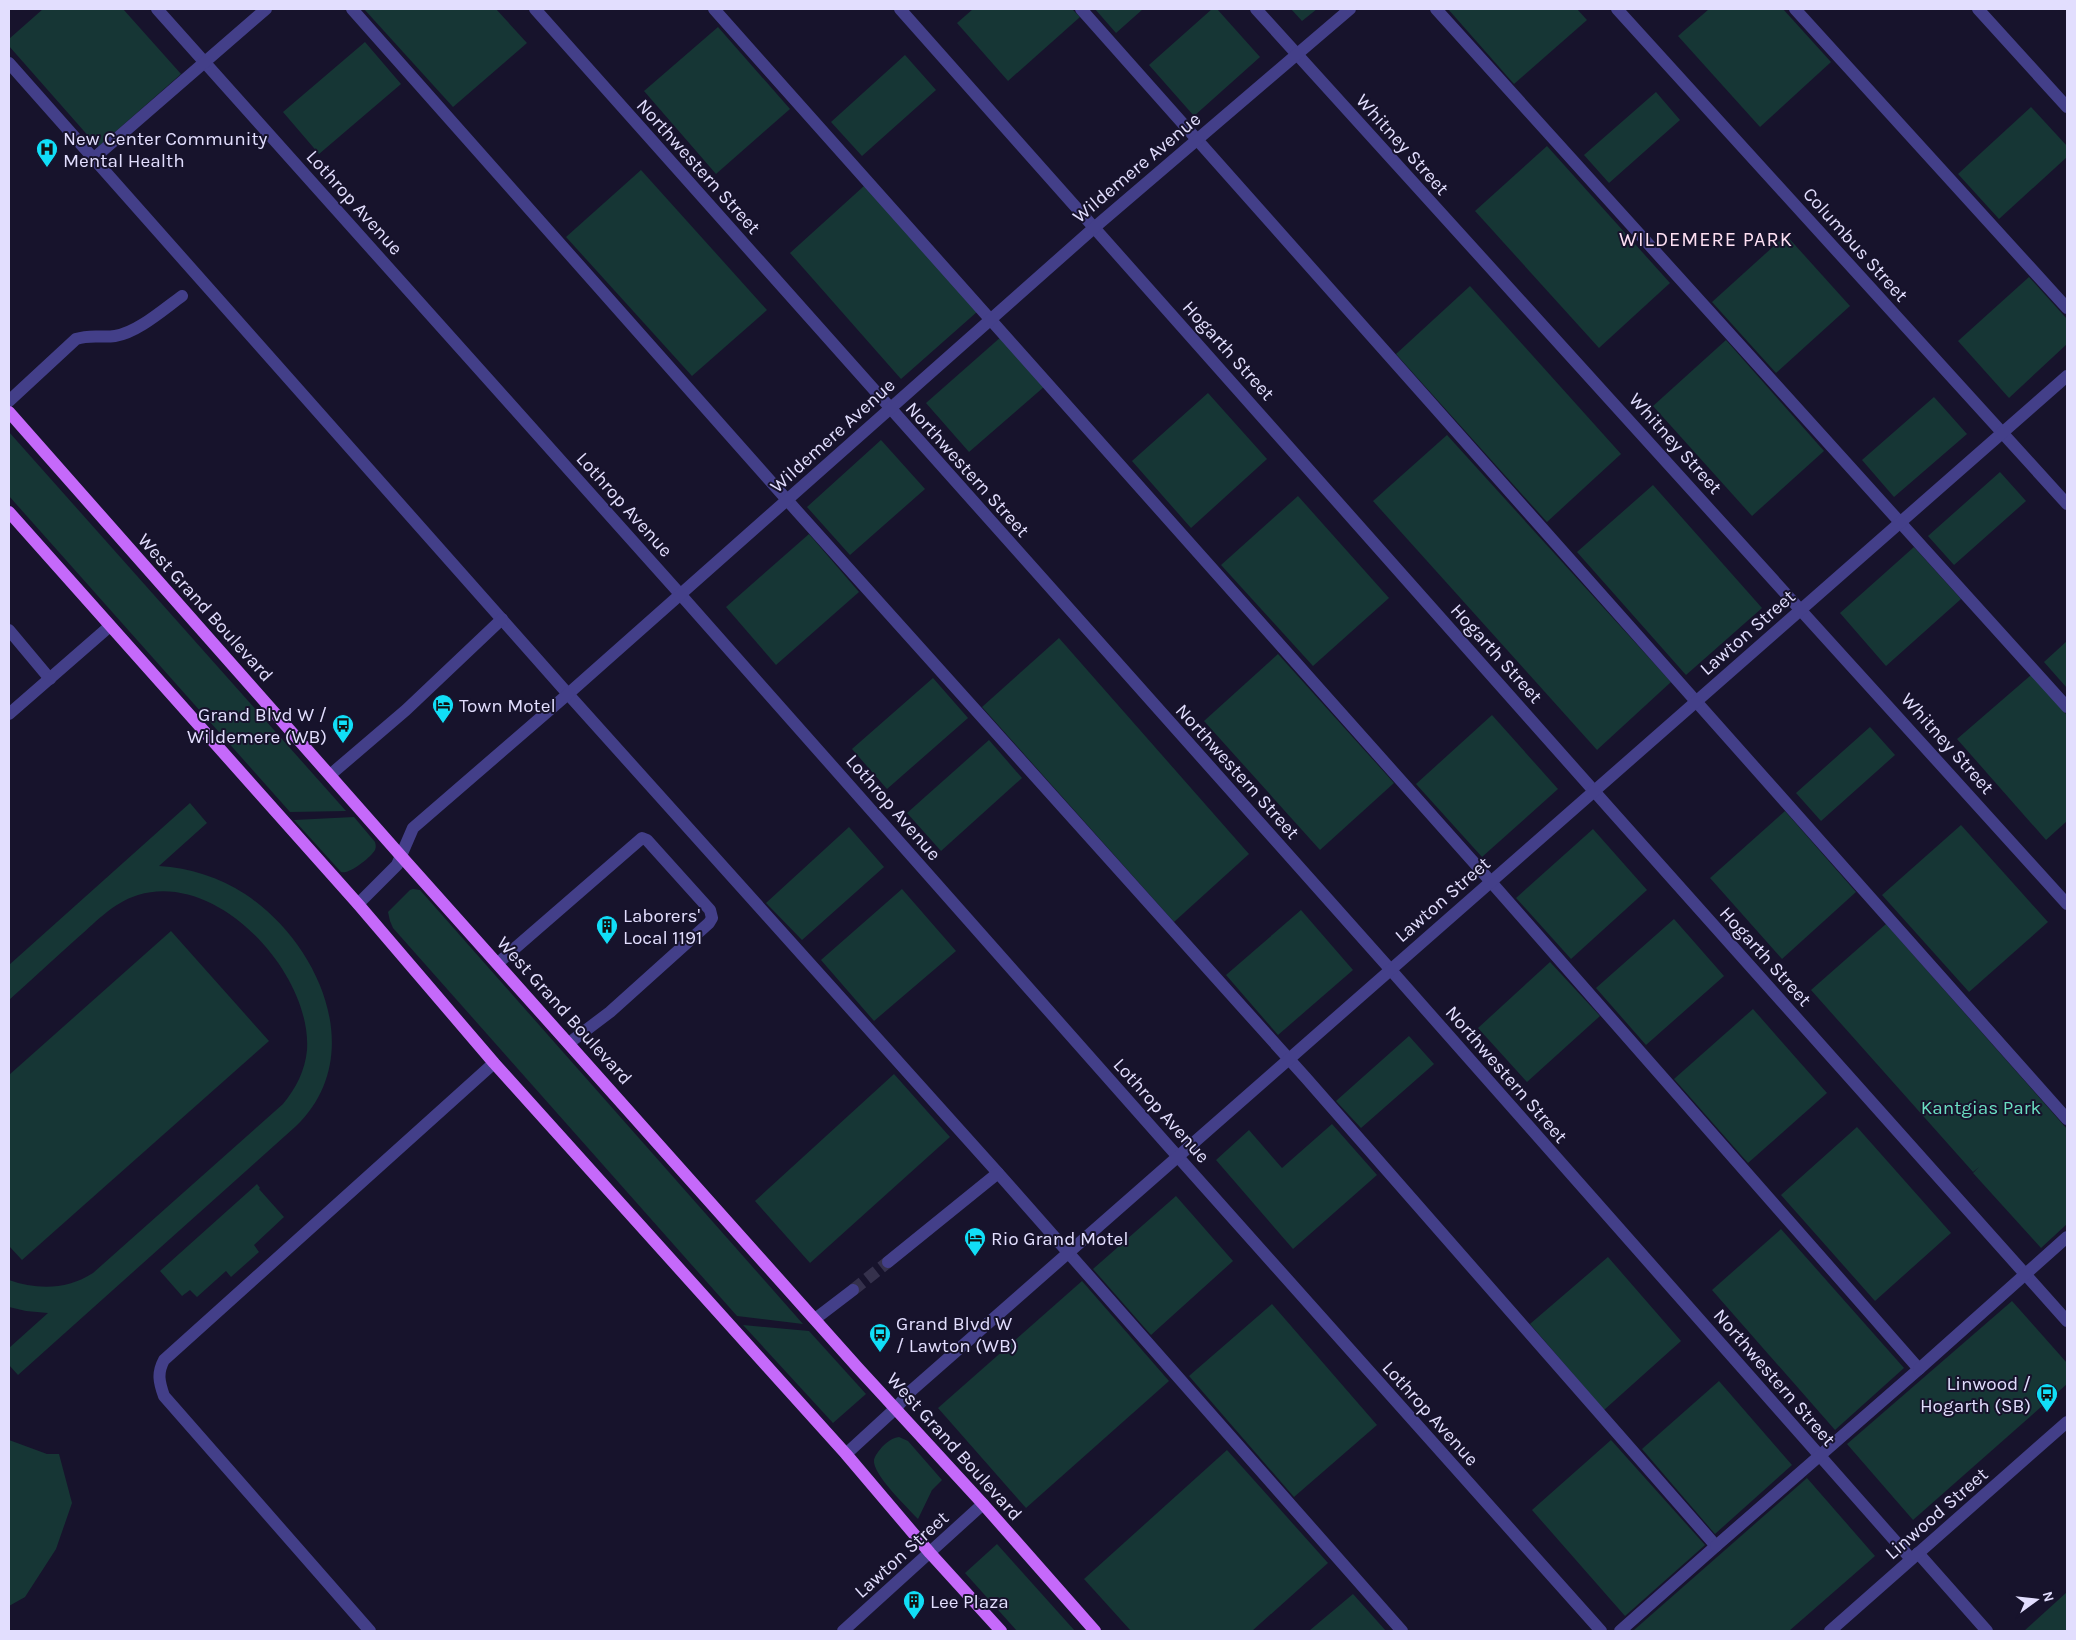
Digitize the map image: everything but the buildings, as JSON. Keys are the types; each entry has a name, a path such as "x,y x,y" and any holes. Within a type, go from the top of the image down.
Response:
{"main road":[{"name":"West Grand Boulevard","path":"9,412 401,856 896,1409 984,1504 1095,1631"},
{"path":"9,512 358,904 494,1062 846,1454 930,1553 1002,1631"}],"street":[{"name":"Lothrop Avenue","path":"157,9 680,594 1601,1631"},
{"path":"93,159 266,9"},
{"path":"352,9 788,500 1288,1058 1716,1546"},
{"name":"Northwestern Street","path":"535,9 1390,969 1820,1456 1987,1631"},
{"path":"714,9 991,318 1918,1369"},
{"name":"Hogarth Street","path":"900,9 2067,1321"},
{"path":"1081,9 2067,1120"},
{"name":"Whitney Street","path":"1256,9 2067,904"},
{"name":"Wildemere Avenue","path":"358,904 397,865 412,828 568,694 1095,227 1350,9"},
{"path":"1436,9 2067,706"},
{"name":"Columbus Street","path":"1617,9 2067,504"},
{"path":"1795,9 2067,308"},
{"path":"1978,9 2067,107"},
{"path":"9,63 502,620 998,1173 1402,1631"},
{"path":"9,401 76,339 86,336 114,337 129,332 182,296"},
{"name":"Lawton Street","path":"846,1454 896,1409 912,1390 1288,1058 2067,376"},
{"path":"330,775 406,710 502,620"},
{"path":"9,714 110,626"},
{"path":"9,630 50,679"},
{"path":"498,963 642,838 647,840 710,910 712,918 709,923 610,1012 569,1043"},
{"path":"370,1631 164,1396 159,1383 158,1370 171,1353 494,1062"},
{"path":"888,1262 998,1173"},
{"path":"1620,1631 2067,1237"},
{"path":"816,1320 853,1290"},
{"name":"Linwood Street","path":"1830,1631 2067,1422"},
{"name":"Lawton Street","path":"843,1631 984,1504"}],"green space":[{"path":"43,9 123,9 181,74 98,147 9,46 9,39"},
{"path":"364,9 496,9 527,43 453,107"},
{"path":"973,9 1072,9 1080,17 1008,81 957,23"},
{"path":"1095,9 1143,9 1116,33"},
{"path":"1212,9 1217,9 1260,57 1194,116 1149,65"},
{"path":"1291,9 1317,9 1302,21"},
{"path":"1448,9 1577,9 1587,20 1514,84"},
{"path":"1709,9 1783,9 1831,62 1760,127 1678,36"},
{"path":"718,27 790,109 716,174 644,91"},
{"path":"365,42 401,84 319,154 283,112"},
{"path":"905,55 936,90 862,156 831,122"},
{"path":"1656,92 1680,120 1609,183 1584,155"},
{"path":"2031,107 2067,146 2067,157 1999,219 1958,174"},
{"path":"1547,146 1670,283 1599,348 1475,211"},
{"path":"641,170 767,310 692,376 566,237"},
{"path":"864,186 978,311 901,379 790,253"},
{"path":"1786,235 1850,306 1776,373 1712,302"},
{"path":"2029,277 2067,319 2067,344 2009,398 1958,341"},
{"path":"1470,286 1621,454 1547,522 1396,354"},
{"path":"1002,336 1045,386 969,452 926,403"},
{"path":"1726,340 1824,451 1752,516 1653,406"},
{"path":"1208,393 1267,459 1191,528 1132,461"},
{"path":"1934,397 1967,434 1894,497 1862,460"},
{"path":"9,432 346,811 290,812 9,496"},
{"path":"1447,435 1671,682 1597,750 1373,501"},
{"path":"881,440 925,489 850,555 807,507"},
{"path":"2000,472 2026,501 1954,565 1928,536"},
{"path":"1653,485 1762,608 1686,675 1577,552"},
{"path":"1298,496 1389,598 1313,666 1221,565"},
{"path":"809,534 859,592 776,665 726,607"},
{"path":"1914,547 1961,599 1886,666 1840,613"},
{"path":"1059,638 1249,854 1174,922 982,707"},
{"path":"2067,641 2067,688 2044,662"},
{"path":"1278,654 1394,783 1320,850 1204,721"},
{"path":"2031,675 2067,715 2067,821 2046,840 1957,739"},
{"path":"933,678 968,718 887,789 852,749"},
{"path":"1492,715 1558,789 1482,857 1416,784"},
{"path":"1870,727 1895,755 1821,821 1796,793"},
{"path":"989,740 1022,778 941,851 907,813"},
{"path":"190,803 207,823 159,866 204,874 235,888 271,915 295,941 313,971 326,1002 332,1035 329,1068 317,1099 295,1127 18,1375 9,1365 9,1348 48,1313 9,1307 9,1280 30,1286 52,1287 73,1283 93,1273 283,1104 292,1092 302,1072 307,1050 304,1020 294,990 277,961 254,935 228,913 199,898 168,891 138,895 120,903 96,921 9,1000 9,965"},
{"path":"1785,811 1856,892 1782,959 1710,878"},
{"path":"354,817 375,842 376,848 365,861 345,872 341,872 294,820"},
{"path":"1961,825 2048,922 1969,992 1882,895"},
{"path":"849,827 884,867 802,940 766,903"},
{"path":"1593,829 1647,890 1571,959 1516,898"},
{"path":"413,889 420,890 803,1324 737,1316 393,928 388,912"},
{"path":"902,889 956,951 874,1021 821,960"},
{"path":"1301,910 1353,970 1278,1035 1226,975"},
{"path":"1674,919 1724,976 1646,1045 1596,988"},
{"name":"Kantgias Park","path":"1886,924 2067,1129 2067,1224 2041,1248 1973,1173 1979,1167 1973,1172 1811,990"},
{"path":"171,931 269,1041 22,1260 9,1246 9,1075"},
{"path":"1550,962 1600,1016 1527,1082 1478,1028"},
{"path":"1753,1009 1827,1093 1748,1163 1674,1079"},
{"path":"1409,1036 1434,1064 1361,1128 1336,1101"},
{"path":"894,1074 950,1137 810,1263 755,1201"},
{"path":"1332,1124 1377,1175 1293,1249 1216,1160 1249,1130 1282,1168"},
{"path":"1857,1127 1951,1233 1875,1301 1781,1195"},
{"path":"257,1184 259,1189 284,1217 254,1245 259,1252 231,1277 226,1271 197,1297 190,1290 182,1296 160,1271"},
{"path":"1176,1196 1233,1261 1151,1335 1093,1269"},
{"path":"1781,1229 1904,1368 1835,1430 1712,1290"},
{"path":"1608,1257 1681,1341 1604,1410 1530,1324"},
{"path":"1082,1281 1169,1381 1026,1508 938,1408"},
{"path":"2012,1301 2067,1363 2067,1384 1913,1520 1847,1444"},
{"path":"1272,1304 1377,1425 1294,1497 1189,1376"},
{"path":"743,1325 809,1331 866,1394 833,1423"},
{"path":"1719,1381 1792,1465 1715,1534 1642,1449"},
{"path":"899,1437 908,1441 942,1480 932,1490 918,1519 884,1482 875,1466 874,1460 877,1453 890,1440"},
{"path":"9,1440 47,1454 59,1454 72,1503 56,1549 25,1597 9,1606"},
{"path":"1611,1440 1705,1545 1625,1616 1532,1510"},
{"path":"1227,1450 1328,1563 1252,1631 1131,1631 1084,1579"},
{"path":"1807,1478 1875,1556 1789,1631 1634,1630"},
{"path":"997,1544 1075,1631 1017,1631 965,1573"},
{"path":"2067,1592 2067,1631 2024,1631"},
{"path":"1353,1594 1386,1631 1309,1631"}],"tunnel":[{"path":"853,1290 888,1262"}],"place":[{"name":"New Center Community Mental Health","path":"47,168"},
{"name":"Town Motel","path":"443,724"},
{"name":"Grand Blvd W / Wildemere (WB)","path":"343,744"},
{"name":"Laborers' Local 1191","path":"607,945"},
{"name":"Rio Grand Motel","path":"975,1257"},
{"name":"Grand Blvd W / Lawton (WB)","path":"880,1353"},
{"name":"Linwood / Hogarth (SB)","path":"2047,1413"},
{"name":"Lee Plaza","path":"914,1620"}],"district":[{"name":"WILDEMERE PARK","path":"1706,239"}]}
